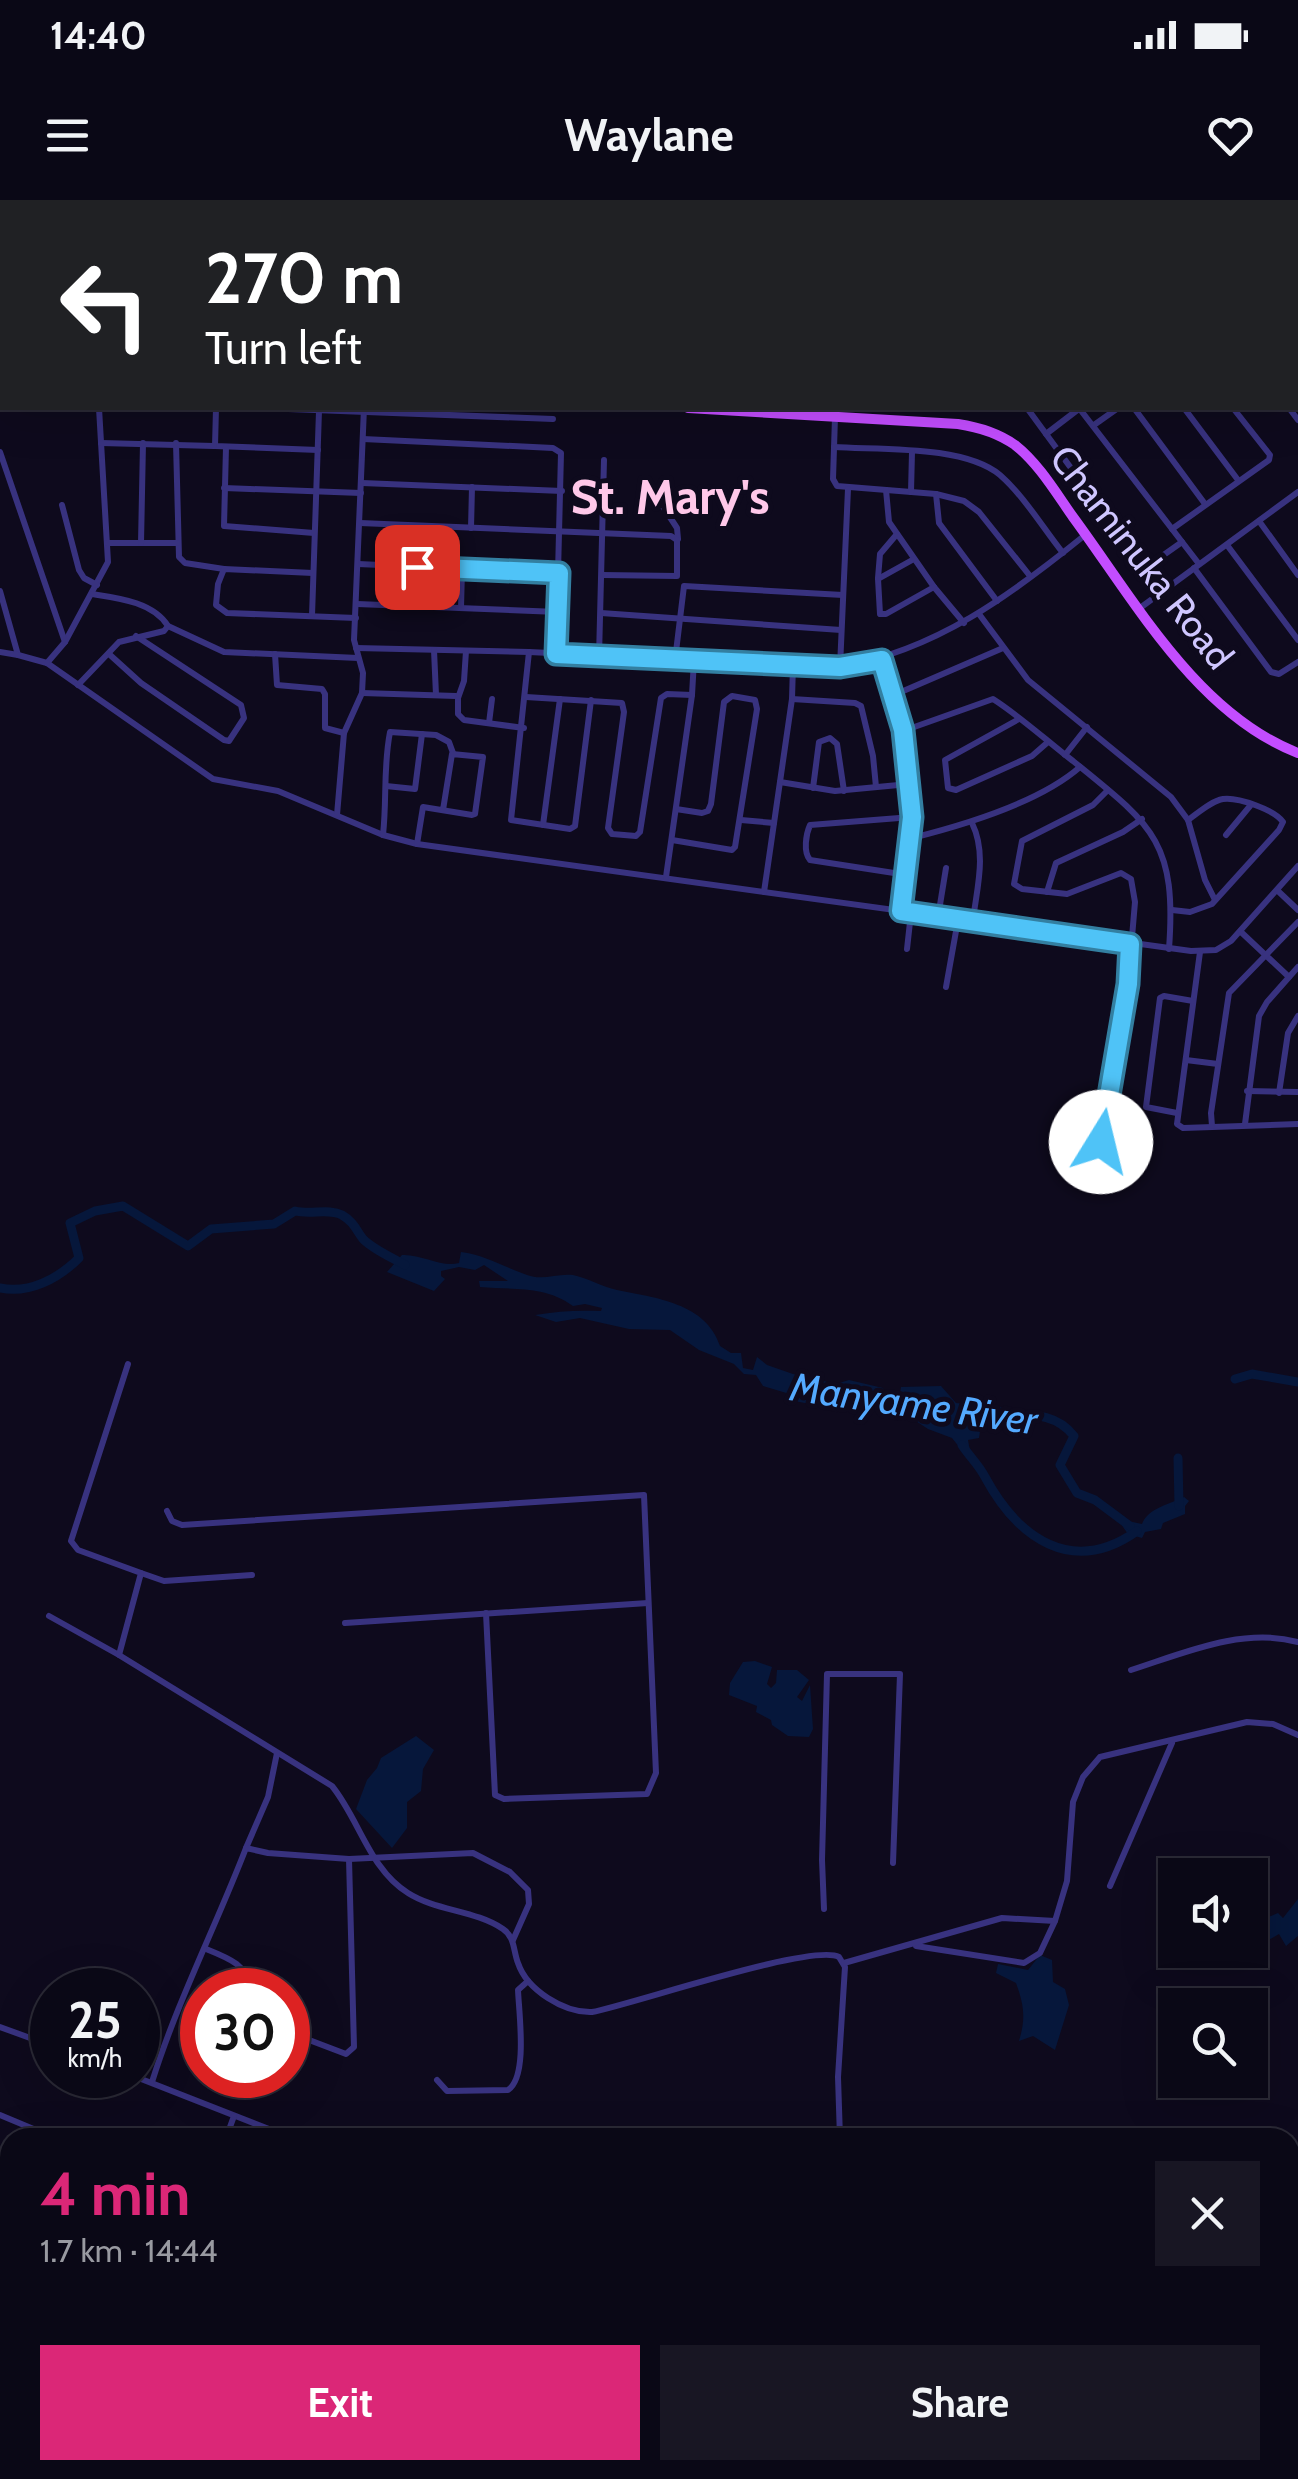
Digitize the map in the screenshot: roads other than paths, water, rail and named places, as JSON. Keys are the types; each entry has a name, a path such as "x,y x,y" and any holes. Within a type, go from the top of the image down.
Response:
{"main road":[{"name":"Chaminuka Road","path":"724,410 958,424 995,434 1028,457 1181,662 1220,706 1254,732 1298,753"}],"street":[{"path":"377,200 388,200"},
{"path":"47,663 65,642 108,566 99,410"},
{"path":"215,446 216,410"},
{"path":"300,410 553,419"},
{"path":"337,816 344,733 362,693 354,640 364,410"},
{"path":"1029,410 1142,565 1148,566 1182,542"},
{"path":"1046,434 1077,410"},
{"path":"1082,410 1182,542 1271,672 1279,674 1298,662"},
{"path":"1094,426 1115,410"},
{"path":"1135,410 1205,504"},
{"path":"1186,410 1238,480"},
{"path":"1172,529 1269,460 1270,455 1236,410"},
{"path":"312,616 319,411"},
{"path":"834,416 833,479 837,486 936,494 964,501 979,512 1030,576"},
{"path":"363,439 558,450 563,458 556,654"},
{"path":"101,443 318,450"},
{"path":"141,543 143,443"},
{"path":"176,443 177,542 179,557 185,564 224,570 313,573"},
{"path":"226,447 222,522 227,527 314,533"},
{"path":"834,447 912,452 982,464 1000,476 1063,553"},
{"path":"0,452 65,642"},
{"path":"912,452 912,492"},
{"path":"599,657 604,460"},
{"path":"362,482 562,490"},
{"path":"471,528 472,487"},
{"path":"224,488 361,493"},
{"path":"840,667 848,489"},
{"path":"886,490 889,522 964,623"},
{"path":"936,494 939,523 997,601"},
{"path":"1140,608 1295,494 1298,504"},
{"path":"602,575 677,576 677,528 656,496"},
{"path":"62,505 79,570 97,585"},
{"path":"1259,521 1298,573"},
{"path":"360,523 670,536 678,540"},
{"path":"897,534 880,554 880,614 934,586"},
{"path":"356,648 840,667 882,660 964,623 1086,534"},
{"path":"107,543 177,542"},
{"path":"1228,545 1298,640"},
{"path":"878,579 914,558"},
{"path":"358,564 559,573"},
{"path":"414,606 417,567"},
{"path":"461,608 462,569"},
{"path":"224,570 216,605 222,612 356,618"},
{"path":"675,660 684,586 843,594"},
{"path":"0,591 18,654"},
{"path":"92,594 132,602 162,616 168,626 218,650 358,658"},
{"path":"357,604 558,612"},
{"path":"600,613 841,630"},
{"path":"979,614 1028,680 1160,786 1188,820 1208,889 1215,900"},
{"path":"78,685 121,641 168,626"},
{"path":"109,654 141,683 224,740 230,740 244,718 241,705 136,636"},
{"path":"894,695 1004,648"},
{"path":"434,650 436,695"},
{"path":"466,650 464,681 458,698 460,718 524,728"},
{"path":"0,652 47,663 213,780 278,791 383,835 417,844 1200,952 1224,947 1298,866"},
{"path":"530,652 524,728 509,818 575,826 591,700"},
{"path":"275,654 277,685 322,689 325,728 344,733"},
{"path":"666,877 694,660"},
{"path":"882,660 903,730 912,817 901,911"},
{"path":"764,892 792,699 793,664"},
{"path":"362,693 458,698"},
{"path":"526,697 618,701 623,707 608,828 612,834 636,836 640,832 661,698 666,694 692,694"},
{"path":"672,840 734,849 756,710 756,703 750,698 732,696 724,702 710,808 702,814 676,809"},
{"path":"489,723 492,699"},
{"path":"543,825 560,699"},
{"path":"792,699 861,706 876,787"},
{"path":"903,730 987,699 995,700 1108,790 1142,819 1162,854 1172,910 1169,949"},
{"path":"1019,718 945,760 948,788 956,790 1014,764 1048,742"},
{"path":"1065,755 1087,727"},
{"path":"383,835 383,780 390,732 445,738 454,753 443,810"},
{"path":"386,786 414,789 422,734"},
{"path":"813,788 819,742 830,738 837,744 844,791"},
{"path":"417,844 421,809 472,815 476,812 484,760 454,753"},
{"path":"912,838 972,822 1059,783 1080,767"},
{"path":"780,782 844,791 909,784"},
{"path":"1101,1142 1128,984 1135,902 1132,880 1121,873 1074,893 1015,886 1020,844 1030,834 1093,805 1108,790"},
{"path":"1172,910 1202,909 1215,900 1282,826 1280,816 1224,799 1188,820"},
{"path":"1226,835 1250,806"},
{"path":"906,874 810,860 806,854 807,834 815,822 836,824 912,817"},
{"path":"1046,892 1056,863 1142,819"},
{"path":"741,820 774,823"},
{"path":"972,822 982,854 973,920"},
{"path":"938,917 946,868"},
{"path":"1278,890 1298,910"},
{"path":"907,948 912,913"},
{"path":"946,987 958,920"},
{"path":"1212,1126 1230,992 1298,922"},
{"path":"1241,932 1289,977"},
{"path":"1200,952 1176,1122 1180,1128 1298,1124"},
{"path":"1244,1124 1259,1016 1298,967"},
{"path":"1177,1113 1146,1107 1160,998 1193,1001"},
{"path":"1279,1093 1288,1033 1298,1016"},
{"path":"1186,1060 1218,1064"},
{"path":"1247,1092 1298,1092"},
{"path":"128,1364 71,1541 75,1549 164,1581 252,1575"},
{"path":"167,1511 172,1522 182,1525 644,1494 656,1773 647,1794 504,1799 495,1795 486,1613"},
{"path":"119,1655 141,1573"},
{"path":"345,1623 648,1603"},
{"path":"49,1616 332,1786 348,1805 375,1858 394,1882 409,1894 502,1928 513,1940 518,1964 528,1981 565,2008 592,2012 825,1952 835,1954 844,1964 840,2128"},
{"path":"1131,1670 1231,1639 1298,1642"},
{"path":"824,1909 828,1674 900,1674 892,1863"},
{"path":"912,1946 1024,1962 1040,1953 1056,1922 1067,1881 1073,1802 1083,1777 1100,1757 1248,1722 1273,1724 1298,1735"},
{"path":"1110,1886 1173,1742"},
{"path":"160,2056 268,1797 277,1753"},
{"path":"246,1848 349,1859 460,1852 488,1858 528,1890 529,1904 513,1940"},
{"path":"310,2040 346,2054 354,2047 349,1859"},
{"path":"844,1964 1002,1918 1056,1922"},
{"path":"206,1950 241,1968"},
{"path":"437,2080 447,2091 508,2090 516,2085 520,2072 518,1990 528,1981"},
{"path":"0,2027 30,2038"},
{"path":"160,2085 266,2128"},
{"path":"0,2115 31,2128"},
{"path":"230,2128 234,2116"}],"water":[{"path":"461,1252 533,1277 573,1275 611,1289 678,1305 703,1320 720,1346 731,1353 741,1353 743,1368 753,1370 757,1357 793,1374 836,1384 849,1380 883,1388 899,1399 901,1387 941,1386 956,1403 1008,1408 1013,1410 1013,1418 1006,1421 991,1416 975,1421 979,1438 968,1440 970,1451 964,1453 952,1438 928,1429 887,1402 867,1411 849,1403 844,1407 792,1400 793,1395 763,1386 756,1375 744,1374 734,1364 699,1350 670,1330 629,1329 580,1318 556,1322 535,1315 602,1308 573,1306 540,1292 480,1287 479,1281 508,1281 484,1265 475,1270 459,1267 441,1271 445,1279 434,1291 387,1272 402,1255 452,1264 459,1263"},
{"path":"1184,1497 1189,1501 1185,1514 1163,1523 1161,1529 1145,1532 1142,1538 1128,1534 1121,1524 1123,1520 1142,1524 1154,1510"},
{"path":"755,1661 772,1667 767,1684 771,1688 776,1683 777,1670 797,1670 809,1680 797,1697 802,1701 810,1685 813,1729 809,1737 788,1736 756,1712 757,1706 729,1695 730,1683 743,1662"},
{"path":"416,1736 434,1750 423,1769 421,1791 407,1802 407,1828 392,1848 356,1809 381,1758"},
{"path":"1298,1899 1298,1936 1286,1946 1279,1934 1268,1940 1268,1917 1278,1913 1283,1918"},
{"path":"1040,1955 1052,1960 1053,1982 1065,1989 1069,2005 1055,2050 1033,2036 1019,2041 1023,2018 1019,1991 1016,1983 996,1973 998,1964 1028,1970"}],"waterway":[{"name":"Manyame River","path":"0,1288 32,1287 62,1272 79,1258 70,1223 95,1211 123,1206 188,1246 211,1229 274,1224 295,1211 337,1213 349,1220 367,1243 405,1265"},
{"name":"Manyame River","path":"1235,1379 1252,1374 1298,1382"},
{"name":"Manyame River","path":"1004,1414 1043,1417 1067,1428 1074,1436 1060,1465 1077,1493 1095,1500 1130,1526"},
{"path":"962,1445 1014,1518 1049,1544 1090,1551 1137,1531"},
{"name":"Manyame River","path":"1178,1458 1179,1506"}],"district":[{"name":"St. Mary's","path":"670,497"}]}
